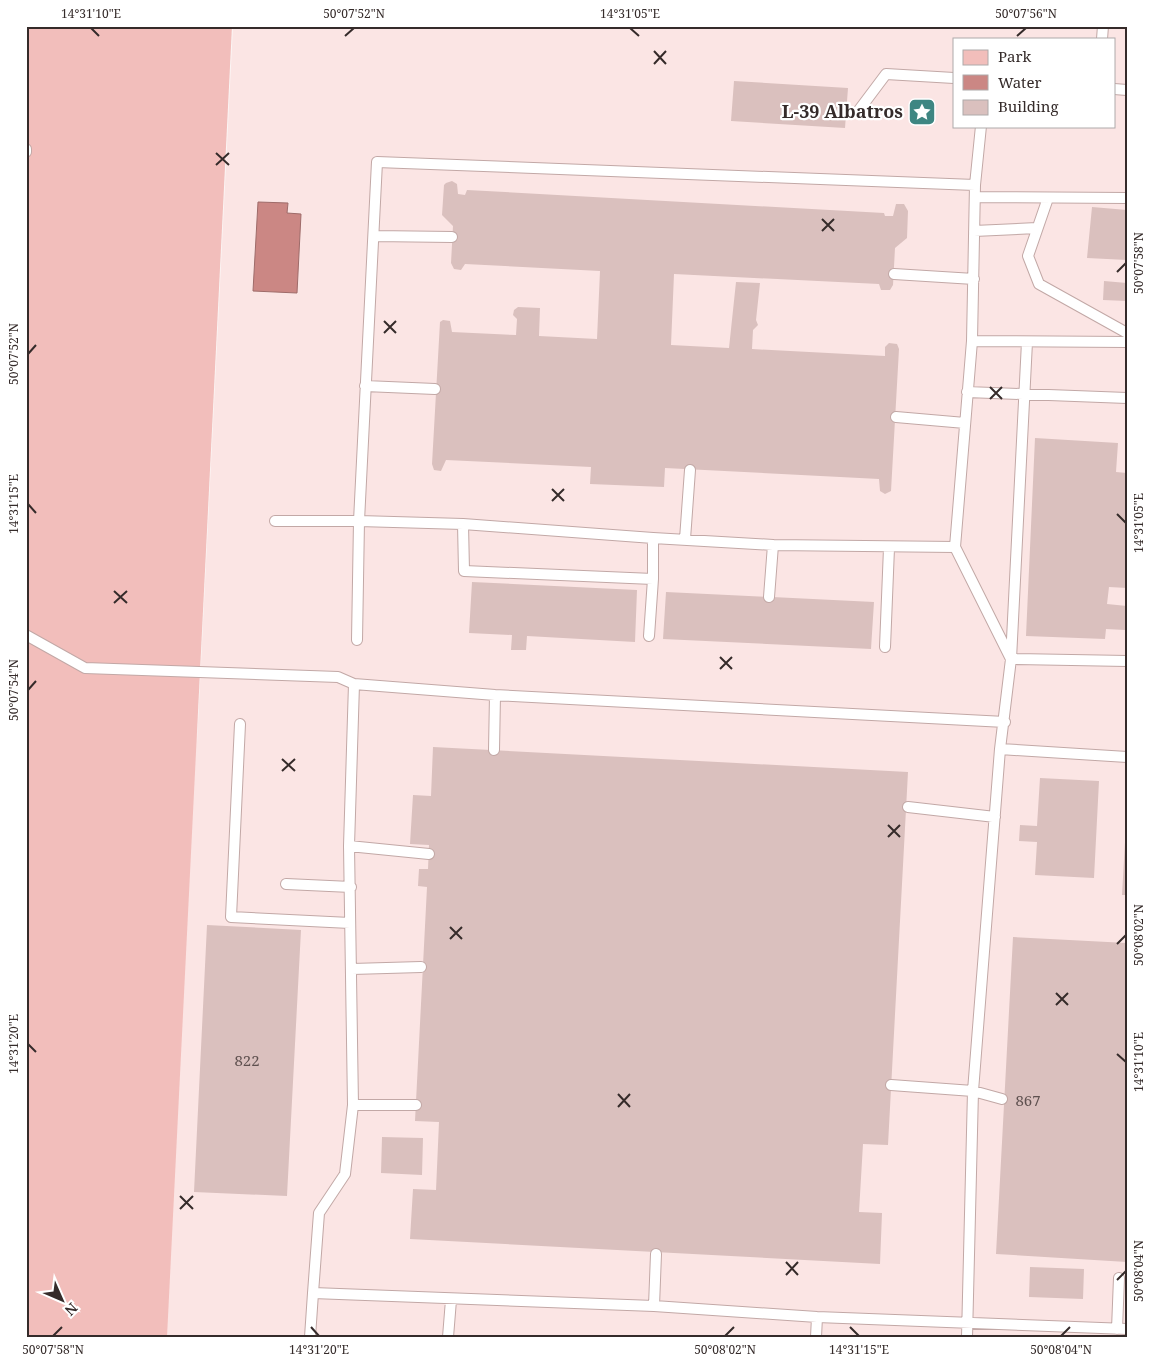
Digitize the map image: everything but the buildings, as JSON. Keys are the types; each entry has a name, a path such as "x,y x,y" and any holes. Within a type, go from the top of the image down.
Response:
{"lane":[{"path":"859,110 886,74 953,78"},
{"path":"981,128 974,186 972,341 955,547 1011,659"},
{"path":"357,640 359,521 377,162 974,186"},
{"path":"975,198 1127,198"},
{"path":"1048,198 1028,256 1039,284 1127,333"},
{"path":"974,231 1037,228"},
{"path":"374,236 452,238"},
{"path":"894,274 974,279"},
{"path":"972,341 1127,342"},
{"path":"967,1337 973,1091 1000,749 1005,722 1011,659 1027,342"},
{"path":"365,386 435,389"},
{"path":"967,392 1127,398"},
{"path":"896,417 965,423"},
{"path":"685,539 690,470"},
{"path":"275,521 464,524 773,545 889,548 955,547"},
{"path":"464,524 464,571 653,579"},
{"path":"649,636 653,579 652,538"},
{"path":"769,597 773,545"},
{"path":"884,647 889,548"},
{"path":"26,635 85,668 338,677 354,684 495,695 1005,722"},
{"path":"1011,659 1127,661"},
{"path":"310,1337 319,1213 345,1174 353,1105 350,846 354,684"},
{"path":"494,750 495,695"},
{"path":"240,724 231,917 350,923"},
{"path":"1000,749 1127,757"},
{"path":"908,807 995,817"},
{"path":"350,846 429,854"},
{"path":"286,884 351,887"},
{"path":"352,969 421,967"},
{"path":"891,1085 973,1091 1002,1099"},
{"path":"353,1105 416,1105"},
{"path":"654,1306 656,1254"},
{"path":"313,1293 451,1300 654,1306 816,1317 968,1322 1056,1332 1122,1329 1119,1278"},
{"path":"448,1337 451,1300"},
{"path":"816,1317 816,1337"}],"shaded area":[{"path":"233,26 1127,26 1127,1337 26,1337 26,660 198,692 197,743"}],"green space":[{"path":"26,26 232,26 167,1337 26,1337"}],"water":[{"path":"258,202 288,203 287,213 301,214 297,293 253,291"}],"place":[{"name":"L-39 Albatros","path":"922,112"}]}
